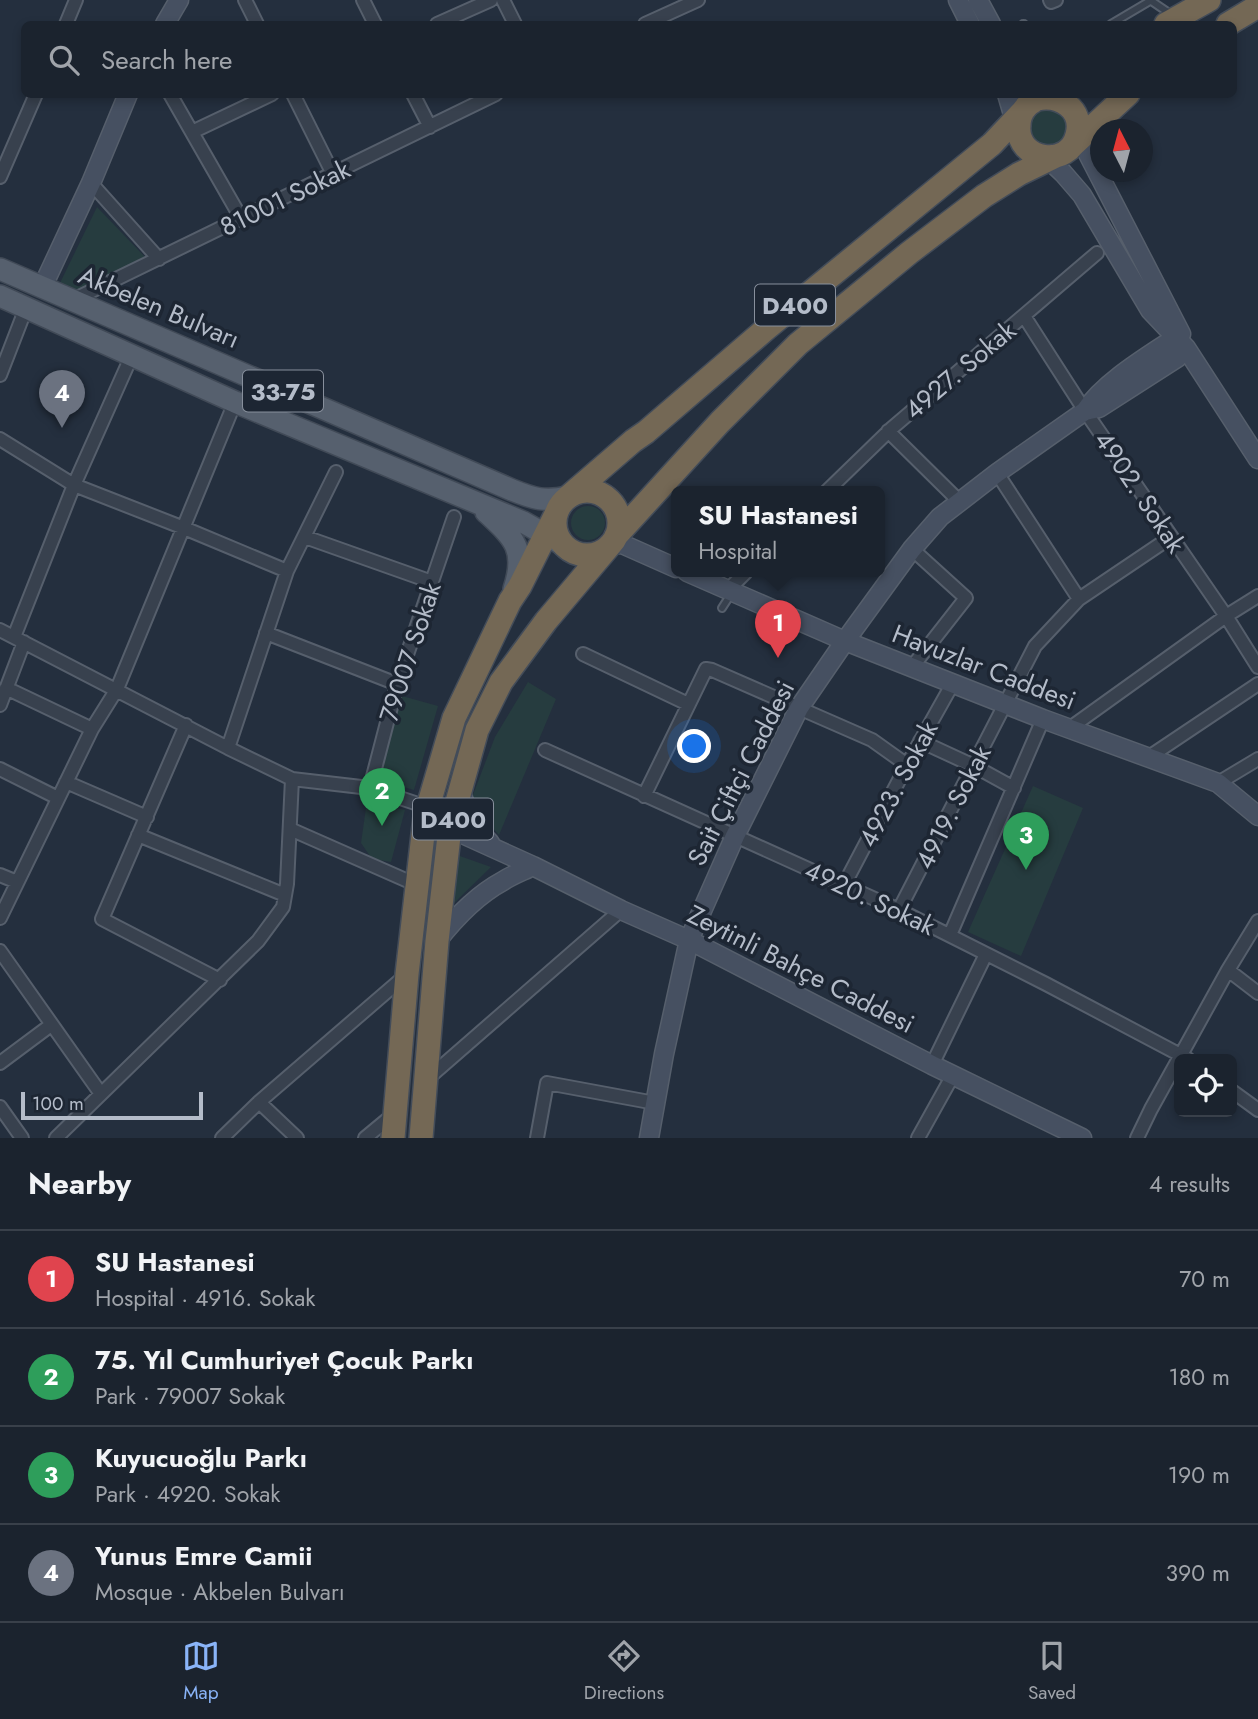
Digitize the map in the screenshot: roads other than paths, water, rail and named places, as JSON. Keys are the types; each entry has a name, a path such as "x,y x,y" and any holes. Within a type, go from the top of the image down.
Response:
{"highway":[{"path":"1171,21 1209,0"},
{"path":"1233,21 1258,6"},
{"name":"D400","path":"421,1138 437,941 450,827 477,730 501,682 546,621 613,541 720,422 798,344 984,196 1064,147 1123,98"},
{"path":"1037,108 1072,109 1077,117 1064,147 1036,155 1022,141 1037,108"},
{"name":"D400","path":"377,1136 395,1113 407,974 426,812 454,718 510,601 558,522 633,441 1037,108"},
{"path":"578,492 598,493 614,506 619,526 613,541 601,552 591,555 570,551 558,522 578,492"}],"main road":[{"name":"Akbelen Bulvarı","path":"0,269 512,491 536,499 552,500 558,522 523,522 235,402 0,296"},
{"path":"474,501 512,538 520,556 518,575 510,601"}],"street":[{"path":"67,21 76,0"},
{"path":"167,21 179,0"},
{"path":"245,0 256,21"},
{"path":"363,0 374,21"},
{"path":"445,21 491,0"},
{"path":"652,21 698,0"},
{"path":"958,0 968,21"},
{"path":"978,0 989,21"},
{"path":"1049,0 1056,0"},
{"path":"508,2 514,21"},
{"path":"0,177 34,98"},
{"path":"42,288 126,98"},
{"path":"172,98 241,218"},
{"path":"192,132 264,98"},
{"path":"295,98 333,174"},
{"path":"415,98 430,127"},
{"name":"81001 Sokak","path":"73,301 488,98"},
{"path":"1016,98 1037,108"},
{"path":"1186,348 1086,150 1064,147 1063,173 1082,195 1150,310 1186,348 1258,458"},
{"path":"90,183 159,259"},
{"name":"4927. Sokak","path":"832,486 888,431 1097,253"},
{"path":"0,374 26,307"},
{"name":"4902. Sokak","path":"1024,316 1258,667"},
{"name":"Sait Çiftçi Caddesi","path":"649,1138 689,940 735,836 799,708 845,640 912,549 940,517 1085,411 1093,398 1141,360 1167,344 1186,348"},
{"path":"0,705 19,640 74,485 132,355"},
{"path":"0,918 92,729 117,689 235,402"},
{"path":"888,431 960,502"},
{"path":"0,439 74,485 287,571"},
{"path":"228,748 287,571 335,472"},
{"path":"997,473 1079,599"},
{"name":"79007 Sokak","path":"370,788 397,684 454,517"},
{"path":"305,537 432,582"},
{"name":"4919. Sokak","path":"899,910 1035,646 1079,599 1171,537"},
{"path":"613,541 671,565"},
{"path":"912,549 966,598 912,667"},
{"name":"Havuzlar Caddesi","path":"698,577 912,667 1218,783 1258,816"},
{"path":"730,591 742,577"},
{"path":"1070,728 1258,596"},
{"path":"0,630 292,779 370,788 426,812 450,827 463,844 481,851 495,848"},
{"path":"266,633 397,684"},
{"path":"583,654 688,705"},
{"path":"643,796 706,669 872,740 907,765"},
{"name":"4923. Sokak","path":"844,885 953,682"},
{"path":"1149,757 1258,684"},
{"path":"6,688 92,729"},
{"path":"950,935 1044,719"},
{"path":"186,726 102,919 220,980"},
{"path":"920,741 1014,788"},
{"name":"4920. Sokak","path":"545,750 899,910 1179,1054"},
{"path":"1218,783 1258,759"},
{"path":"0,769 58,798"},
{"path":"56,1138 220,980 258,941 283,906 292,779"},
{"path":"66,782 147,817"},
{"path":"460,790 469,818 480,834 495,848"},
{"path":"290,829 417,884"},
{"path":"138,835 285,895"},
{"name":"Zeytinli Bahçe Caddesi","path":"495,848 689,940 932,1065 1082,1138"},
{"path":"437,941 475,901 502,881 533,866"},
{"path":"0,875 17,882"},
{"path":"425,1080 621,910"},
{"path":"1186,1054 1228,970 1258,920"},
{"path":"0,951 101,1094"},
{"path":"932,1065 986,954"},
{"path":"1228,970 1258,993"},
{"path":"222,1138 259,1102 407,974"},
{"path":"0,1063 51,1025"},
{"path":"918,1138 953,1075"},
{"path":"1137,1138 1174,1076"},
{"path":"537,1138 547,1083 655,1103"},
{"path":"1237,1095 1258,1110"},
{"path":"259,1102 297,1138"},
{"path":"0,1107 22,1138"}],"lane":[{"path":"1116,21 1150,0 1171,21"},
{"path":"722,608 730,591"}],"place":[{"name":"Yunus Emre Camii","path":"62,428"},
{"name":"SU Hastanesi","path":"778,658"},
{"name":"75. Yıl Cumhuriyet Çocuk Parkı","path":"382,826"},
{"name":"Kuyucuoğlu Parkı","path":"1026,870"}]}
